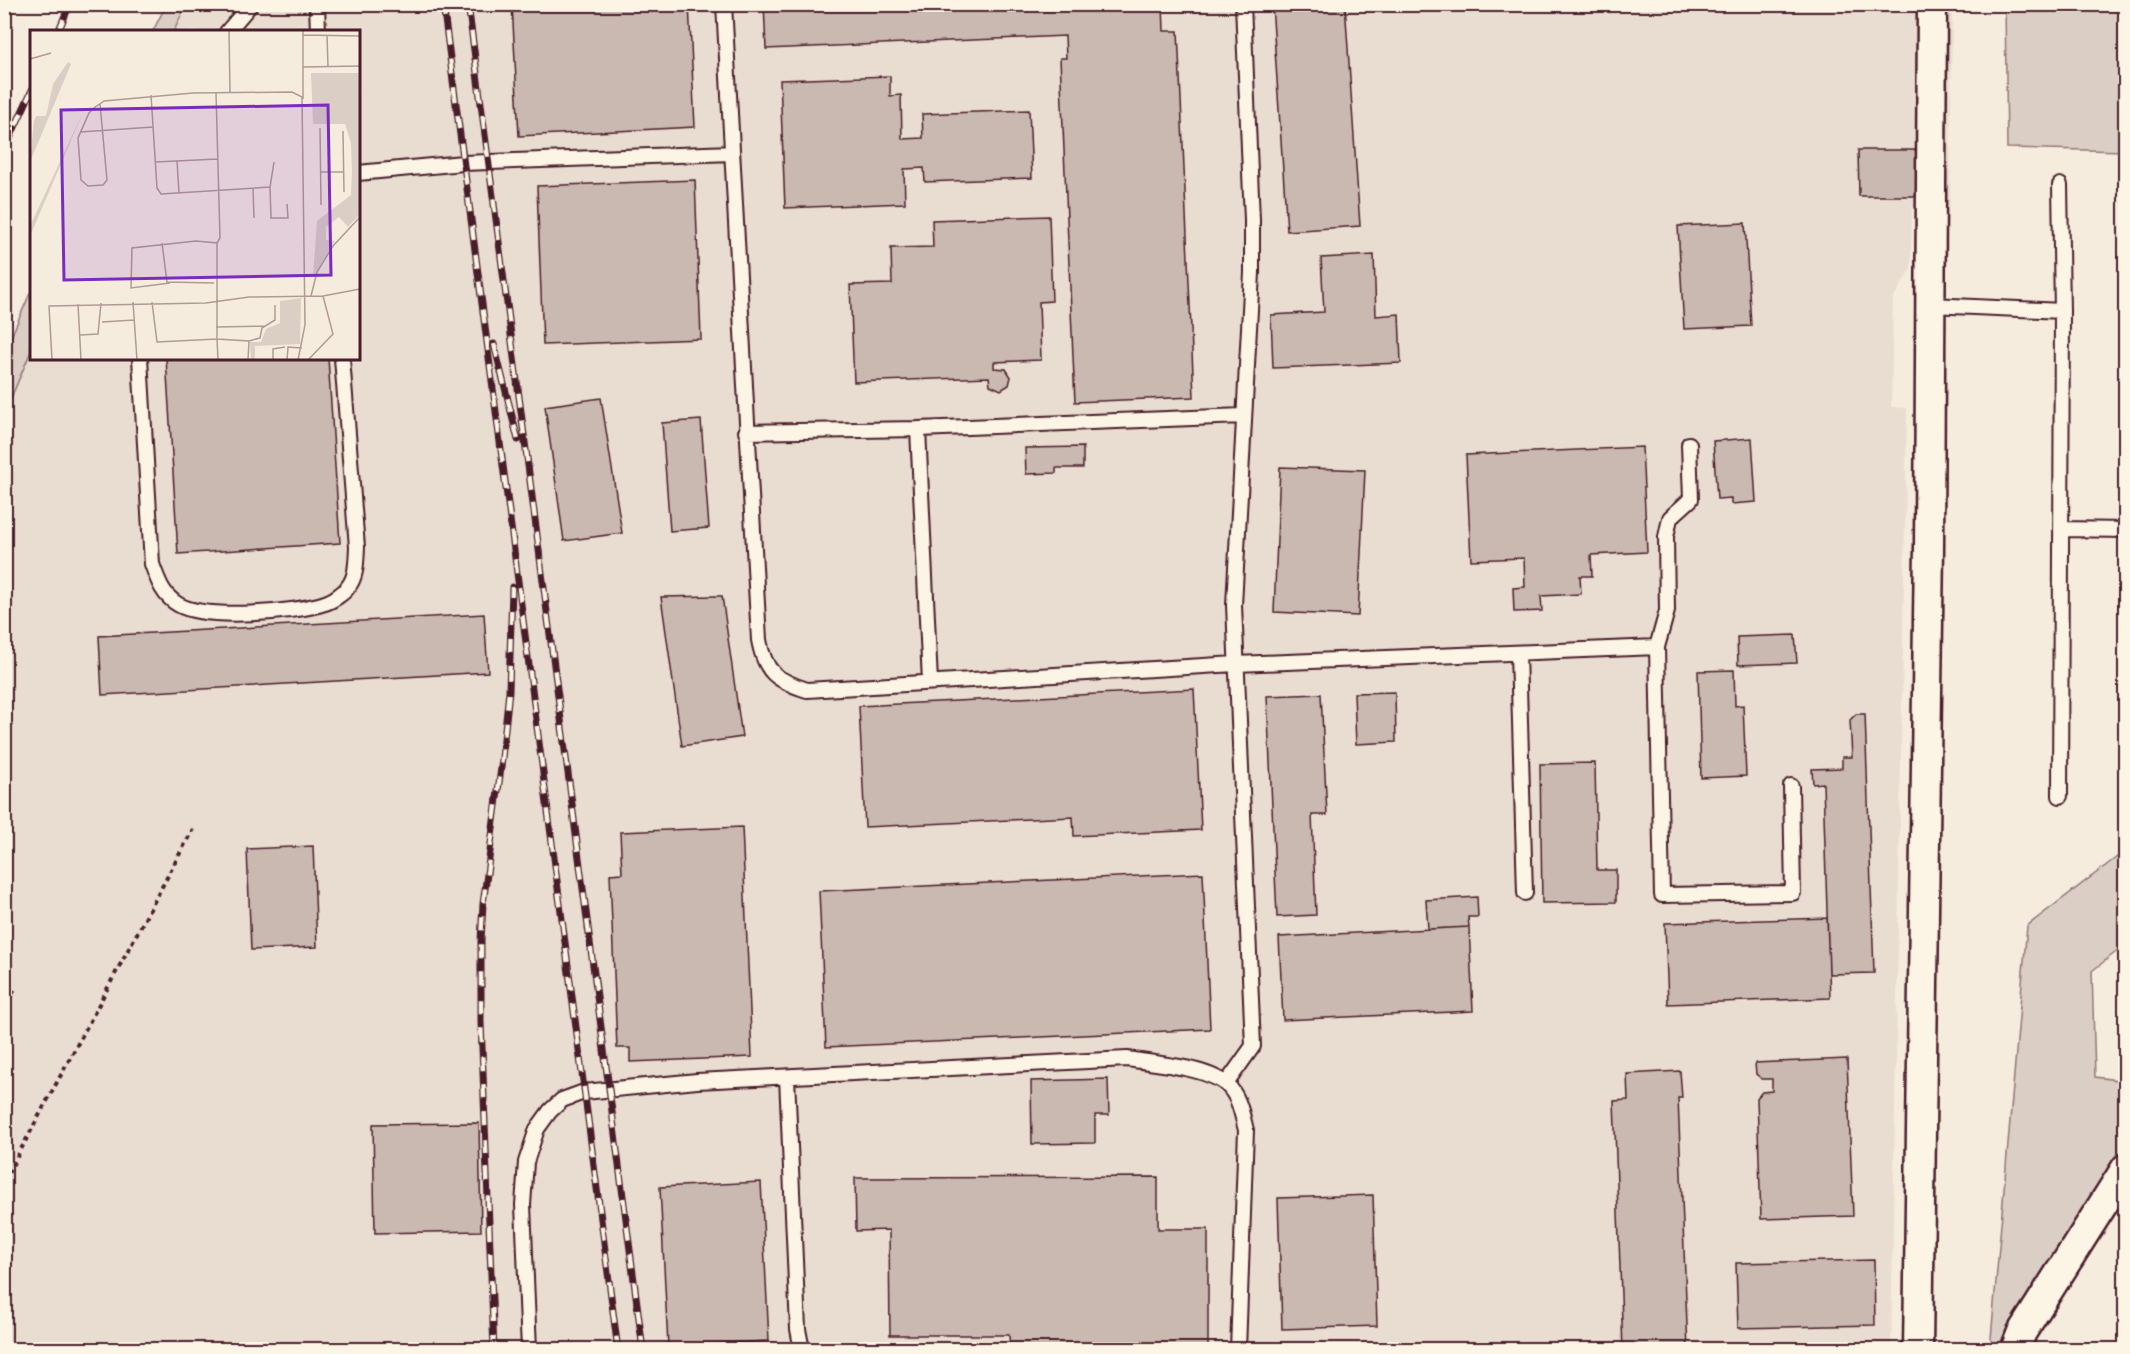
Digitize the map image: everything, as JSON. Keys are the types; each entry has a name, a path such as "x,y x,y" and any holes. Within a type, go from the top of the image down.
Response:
{"street":[{"path":"1918,1350 1930,534 1932,4"},
{"path":"2014,1350 2022,1332 2126,1168"}],"lane":[{"path":"229,30 251,4"},
{"path":"317,4 318,30"},
{"path":"724,4 759,640 762,660 773,674 788,684 807,690 1236,664 1657,646"},
{"path":"1226,1084 1253,1046 1234,605 1252,273 1243,4"},
{"path":"360,173 463,163 732,153"},
{"path":"2060,185 2062,311 2060,796"},
{"path":"1930,305 2062,311"},
{"path":"140,360 152,564 159,584 168,597 181,606 204,614 261,613 327,603 348,587 356,570 357,547 342,360"},
{"path":"746,432 918,429 1243,416"},
{"path":"918,429 930,682"},
{"path":"1689,444 1691,499 1670,518 1666,537 1667,611 1657,646 1662,895 1793,892 1791,786"},
{"path":"2061,529 2126,530"},
{"path":"1518,653 1525,892"},
{"path":"529,1350 523,1205 526,1162 537,1130 550,1111 562,1100 584,1092 698,1081 1127,1059 1165,1064 1202,1073 1226,1084 1239,1103 1246,1130 1238,1350"},
{"path":"787,1077 798,1329 802,1350"}],"path":[{"path":"4,1181 193,829"}],"shaded area":[{"path":"186,5 1952,5 1950,207 1912,207 1911,269 1893,299 1891,407 1907,408 1891,1349 5,1350 5,412 30,353 30,360 360,360 360,30 174,30"},
{"path":"2005,5 2125,5 2125,151 2007,148"},
{"path":"185,7 174,30 154,30 163,11"},
{"path":"30,293 30,353 5,412 5,351"},
{"path":"2125,851 2125,945 2092,971 2095,1077 2125,1081 2125,1155 2110,1183 2000,1349 1990,1350 2027,926"}],"building":[{"path":"512,4 689,4 695,127 519,136"},
{"path":"764,4 1163,4 1164,31 1178,31 1194,397 1075,402 1060,58 1066,58 1065,36 766,49"},
{"path":"1272,4 1345,4 1360,226 1287,231"},
{"path":"890,76 890,96 901,95 902,139 923,138 922,114 1029,110 1032,178 925,182 924,168 904,169 905,203 785,208 780,80"},
{"path":"1858,150 1917,150 1917,196 1859,196"},
{"path":"695,180 701,339 543,345 537,186"},
{"path":"1049,216 1052,301 1039,302 1041,360 994,362 994,368 1006,369 1011,377 1009,385 1001,390 990,385 989,377 854,382 850,285 892,284 891,248 933,247 932,220"},
{"path":"1745,223 1751,326 1684,329 1678,226"},
{"path":"1374,255 1376,316 1399,314 1401,363 1273,368 1271,315 1324,312 1321,258"},
{"path":"166,360 328,360 340,543 178,554"},
{"path":"601,398 622,533 564,541 545,406"},
{"path":"701,420 709,528 670,531 662,423"},
{"path":"1752,438 1756,502 1731,504 1731,498 1717,499 1713,441"},
{"path":"1083,447 1083,468 1056,468 1056,473 1026,474 1025,448"},
{"path":"1642,447 1647,552 1591,555 1592,576 1580,576 1581,594 1541,596 1542,611 1514,612 1513,588 1525,587 1524,558 1471,560 1466,455"},
{"path":"1280,467 1365,470 1358,616 1274,612"},
{"path":"722,596 742,737 682,746 661,597"},
{"path":"484,614 488,672 102,695 99,636"},
{"path":"1795,635 1797,663 1738,665 1737,637"},
{"path":"1734,670 1735,706 1743,705 1746,776 1701,778 1698,671"},
{"path":"1194,689 1201,830 1074,836 1073,817 865,827 859,706"},
{"path":"1395,692 1396,742 1356,744 1354,693"},
{"path":"1321,694 1327,815 1312,815 1316,915 1277,917 1267,696"},
{"path":"1856,714 1865,714 1874,973 1829,974 1823,783 1813,784 1812,769 1842,768 1842,757 1852,757 1850,720"},
{"path":"1595,763 1597,870 1616,870 1616,902 1542,903 1540,764"},
{"path":"742,827 752,1057 630,1062 630,1048 617,1048 610,874 622,873 620,832"},
{"path":"313,846 317,947 251,950 247,849"},
{"path":"1203,873 1210,1029 826,1047 819,891"},
{"path":"1477,897 1478,917 1468,917 1469,927 1428,929 1426,900"},
{"path":"1827,918 1830,998 1668,1004 1665,923"},
{"path":"1469,927 1473,1011 1283,1020 1279,937"},
{"path":"4,987 15,991 4,1014"},
{"path":"1847,1059 1853,1216 1761,1219 1757,1098 1762,1092 1772,1091 1772,1079 1762,1079 1756,1074 1755,1063"},
{"path":"1680,1071 1682,1098 1678,1098 1688,1350 1623,1350 1614,1101 1628,1100 1627,1074"},
{"path":"1108,1079 1109,1115 1095,1115 1095,1143 1032,1144 1031,1081"},
{"path":"479,1123 481,1231 375,1233 373,1124"},
{"path":"1158,1177 1158,1229 1208,1229 1208,1350 1010,1350 1009,1335 890,1335 889,1230 856,1231 855,1178"},
{"path":"761,1182 769,1341 668,1346 660,1187"},
{"path":"1373,1195 1377,1326 1282,1329 1278,1198"},
{"path":"1874,1260 1875,1325 1738,1328 1736,1263"}],"railway":[{"path":"4,8 6,4"},
{"path":"59,30 70,4"},
{"path":"443,4 618,1350"},
{"path":"468,4 643,1350"},
{"path":"4,151 30,94"},
{"path":"494,344 518,440"},
{"path":"494,1350 481,1022 481,940 483,904 509,691 512,587"}]}
